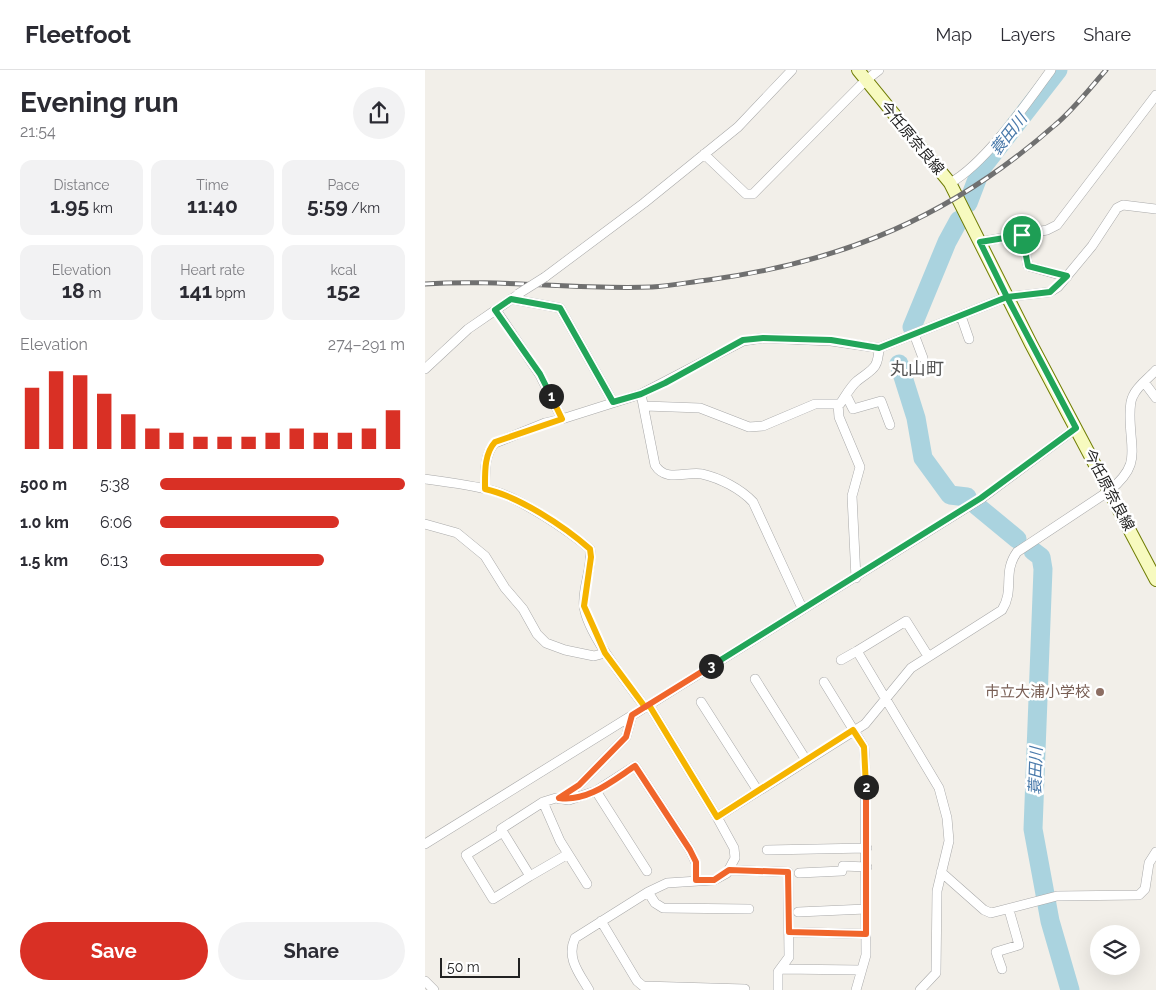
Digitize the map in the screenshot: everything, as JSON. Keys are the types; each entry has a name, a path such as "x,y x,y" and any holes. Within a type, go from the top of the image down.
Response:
{"main road":[{"name":"今任原奈良線","path":"862,75 949,183 1156,580"}],"street":[{"path":"425,369 467,329 545,277 705,154 738,127 792,70"},
{"path":"705,154 746,194 753,194 862,75 879,70"},
{"path":"949,183 974,165 1018,114 1051,70"},
{"path":"980,242 1047,230 1057,224 1156,95"},
{"path":"485,489 485,472 489,449 495,442 641,394 743,340 763,338 831,340 879,348 1007,297 1050,292 1067,276 1092,246 1117,208 1123,205 1156,209"},
{"path":"1022,235 1028,266 1067,276"},
{"path":"515,297 560,308 613,402"},
{"path":"495,310 540,374 562,419"},
{"path":"961,316 969,339"},
{"path":"914,334 923,358"},
{"path":"645,406 700,408 749,426 763,426 815,404 840,404 856,382 868,375 878,363 879,348"},
{"path":"717,817 869,720 911,668 1002,610 1008,600 1010,562 1017,552 1109,491 1123,480 1129,471 1133,457 1130,426 1132,396 1156,370"},
{"path":"1144,382 1156,398"},
{"path":"641,394 645,406 655,465 659,470 672,475 701,474 743,492 753,502 802,608"},
{"path":"846,395 853,409 881,401 890,426"},
{"path":"837,404 842,424 860,467 852,496 856,578"},
{"path":"425,844 802,608 856,578 981,498 1076,428"},
{"path":"425,479 495,492 520,503 577,537 590,549 591,557 584,606 605,653 647,706 717,817 734,848 735,858 729,870 714,880 667,883 648,892 575,938 570,948 573,963 589,990"},
{"path":"425,524 457,533 485,556 505,588 523,608 537,634 546,643 565,650 594,656 605,653"},
{"path":"841,660 906,621 928,656"},
{"path":"857,651 939,788 947,818 949,841 937,891 936,973 920,990"},
{"path":"755,679 806,760"},
{"path":"823,682 864,747 867,848 866,955 856,990"},
{"path":"701,702 758,791"},
{"path":"530,876 501,829 543,802 559,798 579,785 626,737 632,715"},
{"path":"559,798 569,800 596,791 635,766 690,850 696,862 696,880"},
{"path":"596,791 647,871"},
{"path":"543,802 560,841 587,884"},
{"path":"503,832 466,855 493,899 568,854"},
{"path":"767,850 867,848"},
{"path":"941,872 984,910 991,913 1009,910 1057,896 1139,896 1145,889 1149,863 1156,852"},
{"path":"799,874 842,871 843,866 867,867"},
{"path":"729,870 788,872 789,957 780,969 778,990"},
{"path":"648,892 655,903 663,908 749,910"},
{"path":"798,912 867,909"},
{"path":"1001,969 996,952 1019,945 1009,910"},
{"path":"601,921 637,981 643,986 745,989"},
{"path":"789,932 866,934"},
{"path":"780,969 861,970"},
{"path":"425,981 434,990"}],"waterway":[{"name":"蓑田川","path":"968,203 981,169 1058,70"},
{"name":"蓑田川","path":"912,327 947,242 959,220"},
{"name":"蓑田川","path":"899,364 916,418 923,458 950,495 967,497"},
{"name":"蓑田川","path":"977,506 1017,539"},
{"name":"蓑田川","path":"1033,551 1041,557 1043,569 1033,829 1050,921 1070,990"}],"railway":[{"path":"425,284 481,283 624,288 659,286 757,272 805,261 850,247 893,230 936,209 976,185 1016,157 1062,119 1106,70"}],"place":[{"name":"市立大浦小学校","path":"1100,692"}],"district":[{"name":"丸山町","path":"917,369"}],"route":[{"path":"1022,235 980,242 1007,297 879,348 831,340 763,338 743,340 665,383 641,394 613,402 597,370 575,337 560,308 511,299 495,310 540,374 562,419 545,423 495,442 489,449 485,472 485,489 520,503 577,537 590,549 591,557 584,606 595,634 605,653 645,707 649,705 717,817 853,730 864,747 867,860 866,934 789,932 788,872 729,870 714,880 696,880 696,862 690,850 635,766 596,791 569,800 559,798 579,785 626,737 632,715 649,705 802,608 856,578 981,498 1076,428 1007,297 1020,297 1050,292 1067,276 1028,266 1022,235"}]}
